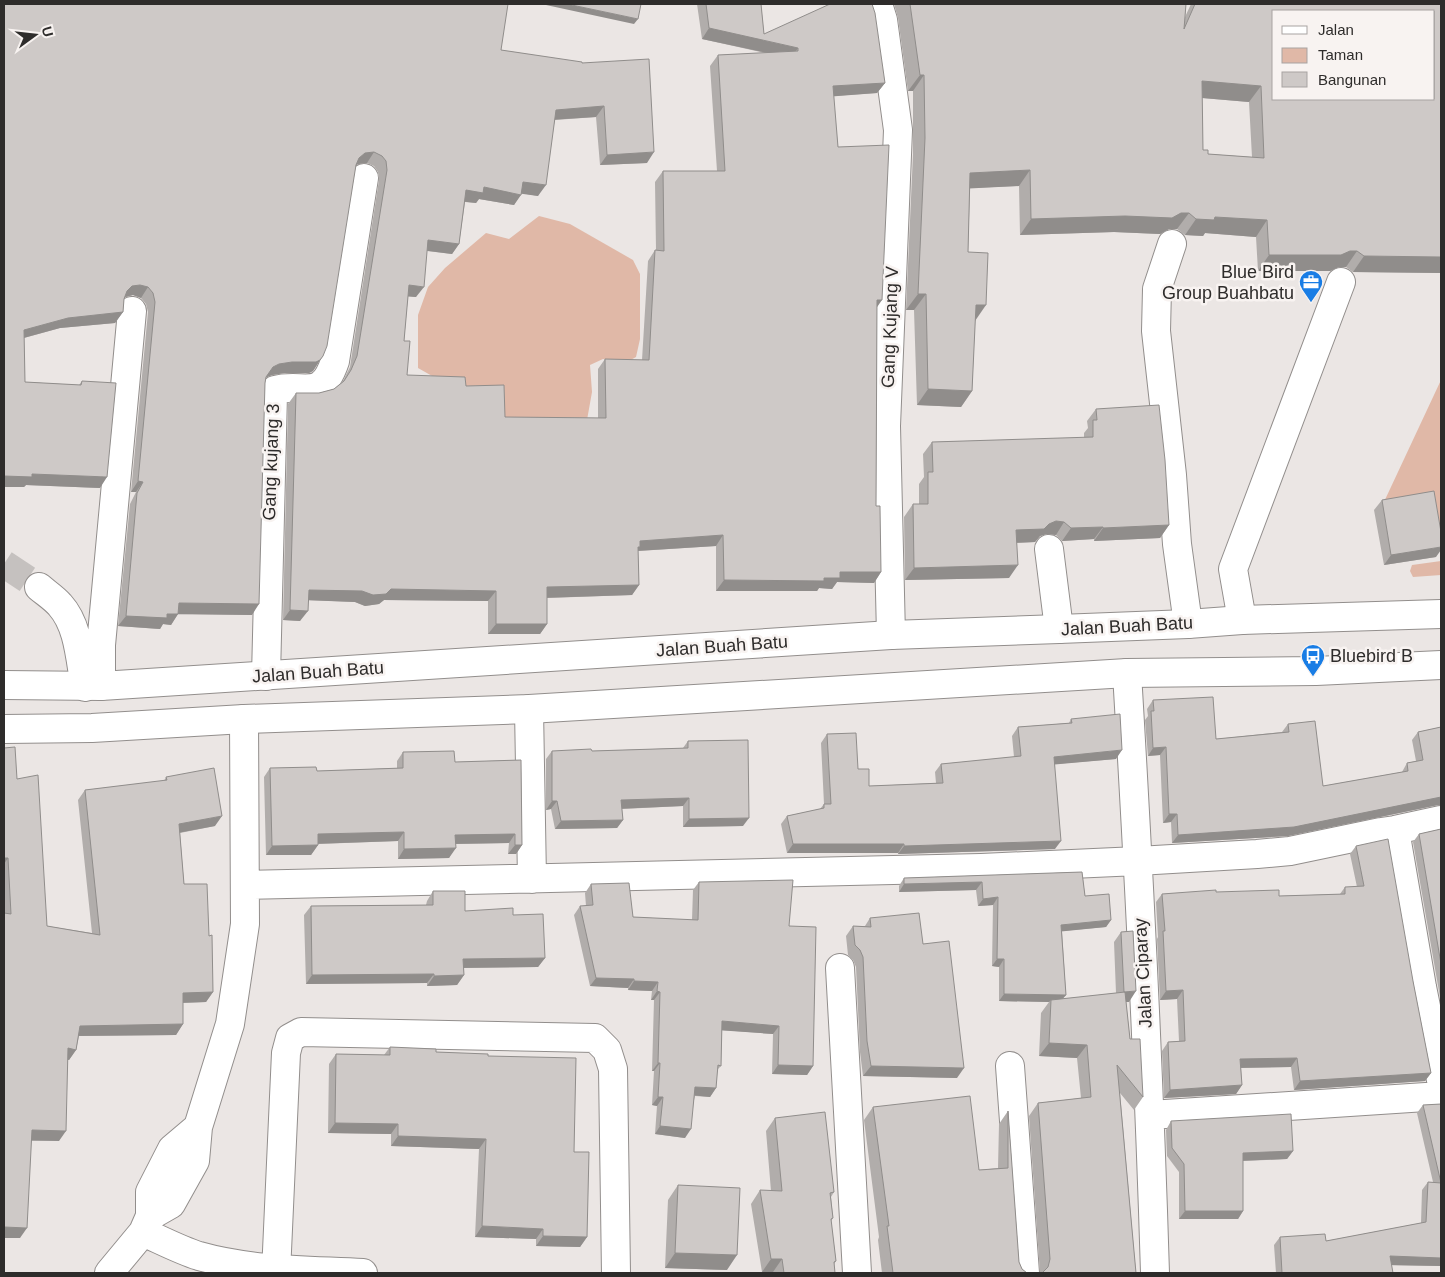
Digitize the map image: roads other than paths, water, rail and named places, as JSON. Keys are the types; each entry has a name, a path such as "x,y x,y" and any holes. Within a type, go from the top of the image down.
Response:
{"street":[{"name":"Gang Kujang V","path":"881,12 898,130 886,426 891,635"},
{"name":"Gang kujang 3","path":"266,676 273,394 275,390 281,388 312,389 323,383 332,368 364,178"},
{"path":"1172,244 1157,290 1156,331 1172,475 1177,544 1188,624"},
{"path":"1242,620 1233,569 1341,282"},
{"path":"93,686 101,644 132,311"},
{"path":"1050,549 1059,629"},
{"path":"39,587 60,604 70,619 93,686"},
{"name":"Jalan Buah Batu","path":"4,685 93,686 891,635 1188,624 1242,620 1441,614"},
{"path":"4,729 92,728 244,719 529,709 1127,673 1316,671 1441,665"},
{"name":"Jalan Ciparay","path":"1127,673 1150,1115 1155,1273"},
{"path":"529,709 532,879"},
{"path":"109,1273 154,1211 198,1127 230,1024 245,924 244,719"},
{"path":"246,885 981,868 1138,861 1282,852 1441,820"},
{"path":"1395,830 1422,987 1441,1080"},
{"path":"840,968 857,1273"},
{"path":"276,1271 286,1053 290,1038 301,1032 595,1038 606,1050 613,1068 616,1273"},
{"path":"1010,1066 1025,1273"},
{"path":"1150,1115 1441,1096"},
{"path":"154,1211 197,1255 223,1262 276,1271 363,1273"}],"tunnel":[{"path":"4,564 39,587"}],"place":[{"name":"Blue Bird Group Buahbatu","path":"1311,303"},
{"name":"Bluebird B","path":"1313,677"}]}
